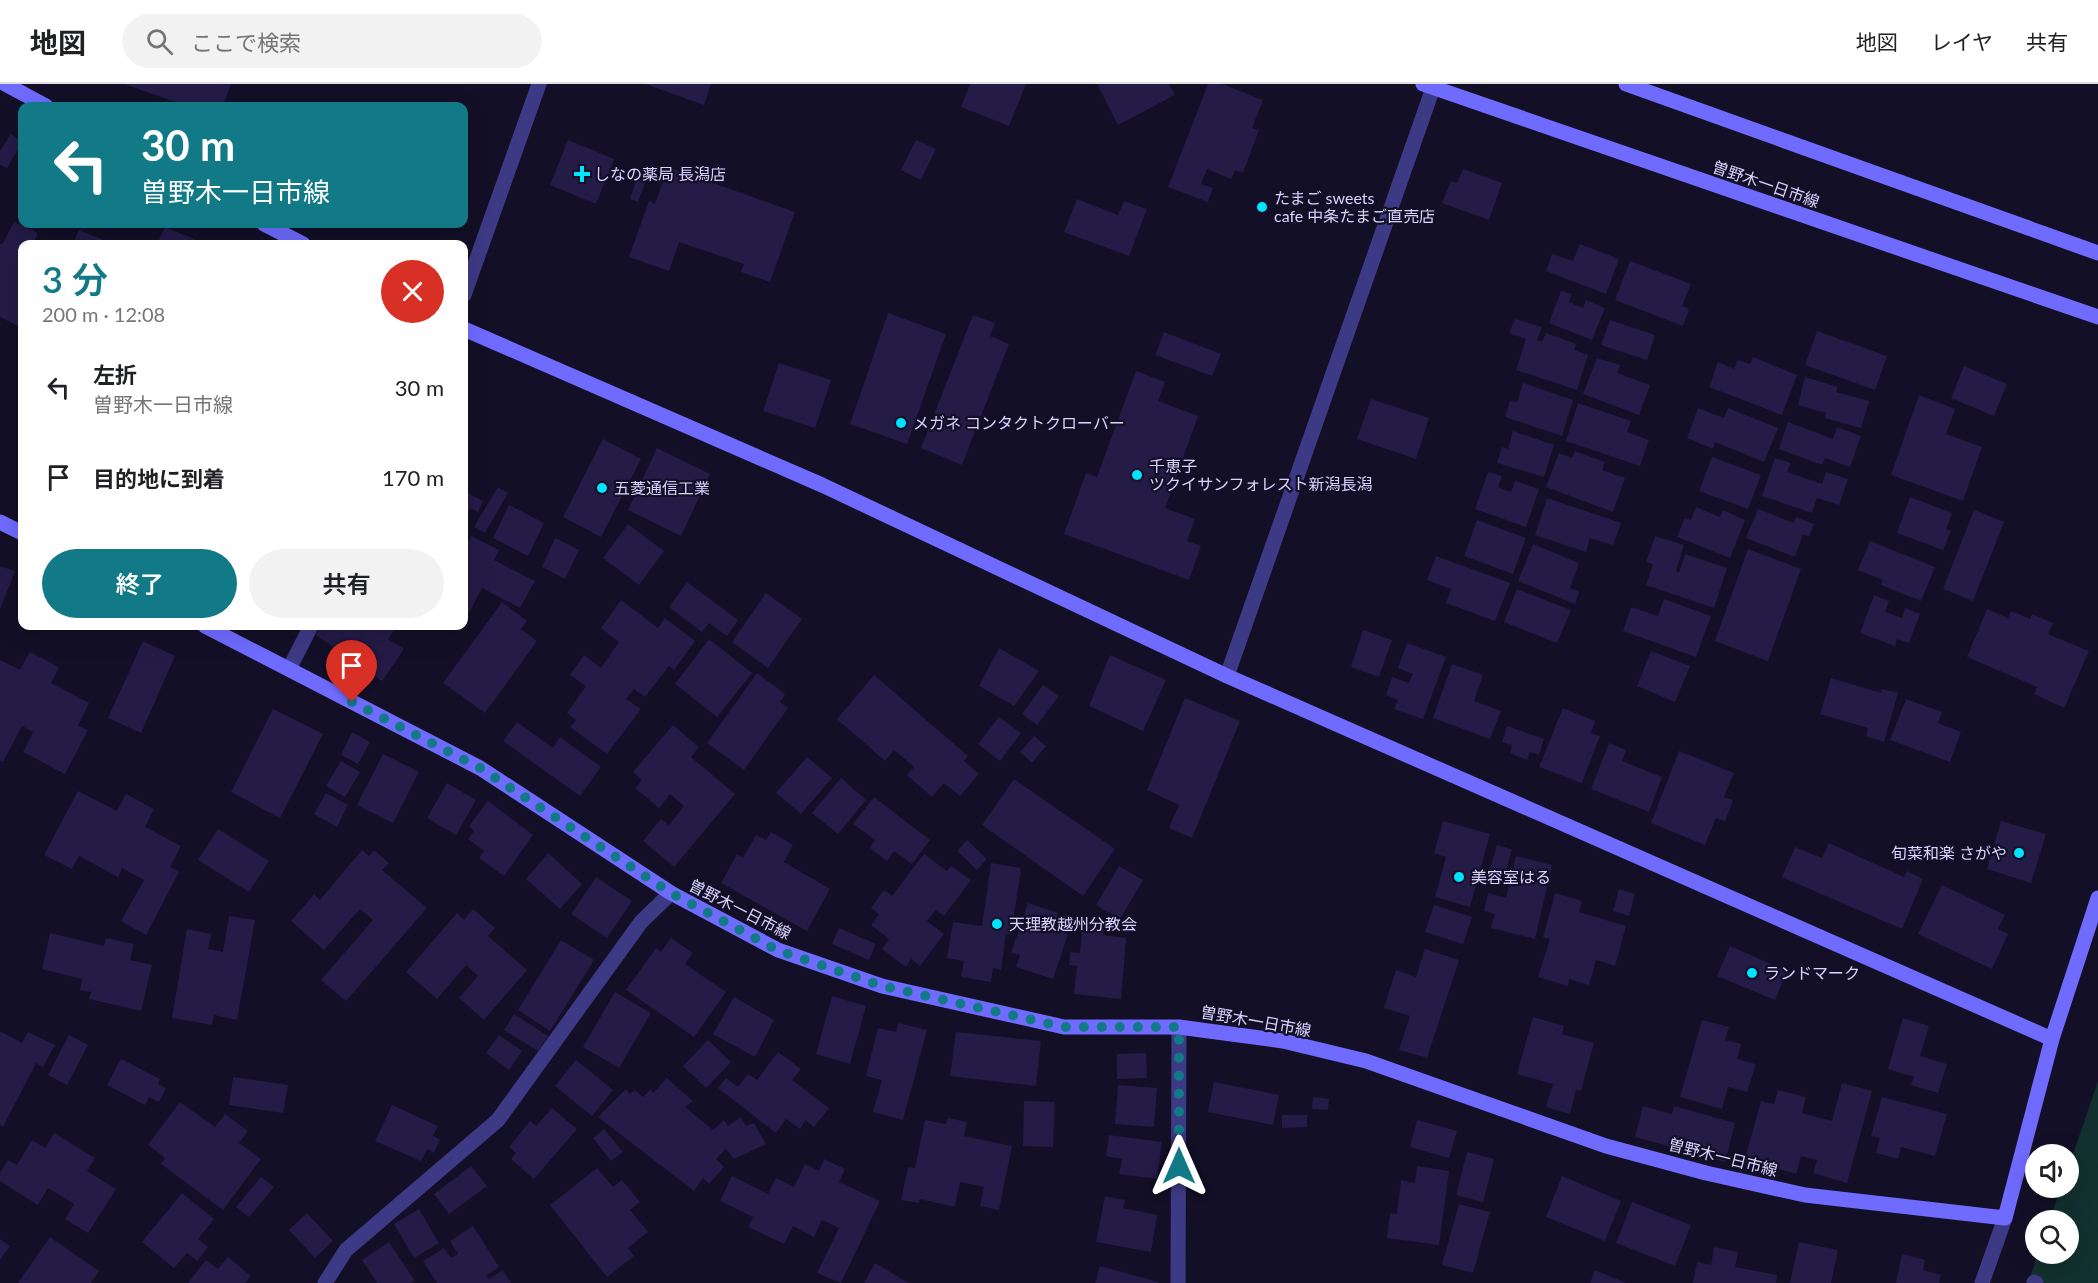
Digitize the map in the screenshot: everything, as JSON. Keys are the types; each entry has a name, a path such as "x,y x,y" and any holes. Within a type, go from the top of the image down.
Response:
{"main road":[{"path":"5,84 39,102"},
{"path":"1626,84 2098,253"},
{"name":"曽野木一日市線","path":"1428,86 2098,317"},
{"path":"272,228 295,240"},
{"path":"468,331 822,485 1227,676 2052,1039"},
{"path":"0,522 18,531"},
{"name":"曽野木一日市線","path":"213,630 480,768 671,893 777,950 882,986 1064,1027 1179,1027 1283,1041 1366,1061 1606,1146 1717,1176 1805,1195 2005,1218"},
{"path":"2005,1218 2052,1039 2098,898"}],"street":[{"path":"468,285 539,84"},
{"path":"1227,676 1428,86"},
{"path":"289,669 308,630"},
{"path":"325,1283 346,1250 498,1120 641,922 671,893"},
{"path":"1178,1283 1179,1027"},
{"path":"1982,1283 2005,1218"}],"green space":[{"path":"2098,1081 2098,1283 2028,1283 2035,1264 2079,1264 2079,1210 2053,1210 2057,1198 2079,1198 2079,1144 2077,1144"}],"building":[{"path":"124,84 231,84 224,102 176,102"},
{"path":"645,84 711,84 704,105"},
{"path":"970,84 1026,84 1009,126 961,107"},
{"path":"1097,84 1169,84 1175,95 1118,125"},
{"path":"1208,84 1222,84 1263,100 1252,128 1259,130 1243,173 1235,170 1231,179 1207,169 1201,184 1213,188 1208,202 1168,187"},
{"path":"11,134 18,140 18,150 7,168 0,165 0,151"},
{"path":"568,140 614,159 596,204 550,185"},
{"path":"916,140 936,149 921,180 901,170"},
{"path":"668,167 795,212 770,282 741,272 744,264 679,242 669,271 629,257 649,201 655,204"},
{"path":"1463,169 1502,183 1489,220 1442,203 1451,181 1457,183"},
{"path":"639,172 648,175 638,202 630,199"},
{"path":"1077,199 1118,215 1124,201 1147,209 1129,256 1064,232"},
{"path":"14,222 18,224 18,228 27,228 38,233 34,240 18,240 18,326 0,317 0,243 2,245"},
{"path":"165,228 167,228 196,240 159,240"},
{"path":"79,230 103,240 75,240"},
{"path":"1580,244 1619,259 1606,294 1546,271 1552,254 1573,261"},
{"path":"1630,261 1691,284 1682,306 1689,309 1683,326 1615,300"},
{"path":"1561,291 1572,294 1569,302 1583,308 1586,300 1605,308 1592,340 1549,323"},
{"path":"888,313 946,334 907,444 850,424"},
{"path":"973,315 995,323 990,336 1009,344 962,465 921,448"},
{"path":"1515,319 1542,327 1537,340 1542,342 1546,333 1576,344 1574,350 1588,355 1577,390 1516,370 1526,339 1509,333"},
{"path":"1610,320 1655,335 1647,360 1601,345"},
{"path":"1817,331 1887,356 1875,390 1805,365"},
{"path":"1164,332 1221,354 1212,376 1155,355"},
{"path":"1753,357 1797,375 1782,415 1709,387 1718,362 1734,369 1738,360 1750,364"},
{"path":"1597,358 1620,365 1617,373 1650,385 1639,415 1583,394"},
{"path":"779,363 831,380 815,428 763,411"},
{"path":"1964,366 2007,384 1994,416 1951,398"},
{"name":"千恵子 ツクイサンフォレスト新潟長潟","path":"1136,371 1165,382 1158,401 1198,416 1165,508 1195,519 1187,541 1201,546 1189,580 1064,534 1086,473 1097,477"},
{"path":"1805,377 1838,387 1836,392 1869,401 1861,428 1825,418 1826,413 1798,405"},
{"path":"1523,383 1573,400 1562,436 1505,417 1510,401 1517,402"},
{"path":"1919,395 1955,409 1946,434 1982,447 1963,501 1891,475"},
{"path":"1371,399 1429,418 1416,459 1357,439"},
{"path":"1578,403 1631,421 1627,432 1649,440 1640,466 1566,441"},
{"path":"1698,408 1724,418 1728,408 1778,428 1764,462 1715,442 1713,449 1687,438"},
{"path":"1788,422 1833,439 1837,427 1861,436 1850,467 1825,458 1822,465 1779,449"},
{"path":"1513,431 1554,445 1544,477 1497,463 1502,447 1508,449"},
{"name":"五菱通信工業","path":"603,439 641,459 601,537 563,517"},
{"path":"657,448 710,474 681,536 628,510"},
{"path":"1575,451 1605,462 1602,470 1625,478 1613,512 1546,487 1559,453 1572,458"},
{"path":"1712,457 1761,475 1748,509 1699,491"},
{"path":"1775,458 1791,463 1787,472 1822,484 1826,472 1848,479 1839,505 1817,498 1812,513 1762,496"},
{"path":"1488,472 1502,476 1498,487 1511,492 1515,481 1539,489 1526,527 1475,509"},
{"path":"498,487 508,493 485,533 474,527"},
{"path":"468,493 483,501 478,512 470,508 468,513"},
{"path":"1910,497 1952,513 1946,529 1951,531 1943,550 1897,533"},
{"path":"1547,498 1621,523 1613,545 1590,538 1586,552 1535,535"},
{"path":"509,505 544,523 528,556 493,538"},
{"path":"1696,507 1720,517 1723,510 1745,520 1730,558 1677,537 1685,518 1691,520"},
{"path":"1758,509 1794,523 1796,517 1814,524 1809,537 1803,534 1795,557 1746,538"},
{"path":"1974,510 2004,522 1973,601 1943,589"},
{"path":"1477,520 1526,538 1513,574 1464,556"},
{"path":"628,524 664,551 639,585 603,558"},
{"path":"471,536 499,550 494,560 535,581 520,608 482,588 468,612 468,542"},
{"path":"1655,536 1684,545 1676,571 1679,573 1685,554 1727,568 1714,608 1646,585 1653,564 1646,562"},
{"path":"555,538 579,550 565,579 542,567"},
{"path":"1870,541 1935,567 1921,601 1881,585 1883,580 1858,570"},
{"path":"1533,544 1579,563 1570,588 1579,592 1575,604 1518,581"},
{"path":"1748,549 1801,569 1768,661 1715,641"},
{"path":"1436,556 1510,583 1495,621 1446,603 1451,589 1427,580"},
{"path":"0,566 15,571 0,610"},
{"path":"687,582 738,620 727,636 709,623 702,632 669,607"},
{"path":"1517,589 1571,610 1557,643 1504,622"},
{"path":"766,593 802,619 768,668 732,642"},
{"path":"1874,595 1889,601 1885,612 1902,618 1905,608 1920,614 1909,643 1897,639 1895,646 1860,633"},
{"path":"1664,599 1711,616 1696,657 1623,631 1631,607 1658,616"},
{"path":"621,600 658,628 665,618 695,641 674,670 669,666 645,697 634,689 626,699 641,709 607,754 570,727 576,720 567,713 586,686 570,675 584,655 601,668 619,642 601,628"},
{"path":"502,602 527,621 521,629 537,641 485,713 443,683"},
{"path":"1987,609 2008,618 2011,611 2030,619 2032,614 2053,623 2048,634 2089,651 2064,708 2034,694 2037,687 1967,657"},
{"path":"319,630 394,630 388,639 404,649 382,681 316,635"},
{"path":"1363,630 1392,640 1379,677 1351,667"},
{"path":"709,639 752,673 717,717 675,684"},
{"path":"143,641 175,656 141,733 108,718"},
{"path":"1407,643 1446,657 1423,719 1394,709 1398,700 1386,695 1392,677 1409,683 1413,674 1398,668"},
{"path":"999,648 1039,671 1014,706 979,686"},
{"path":"1651,651 1690,666 1675,702 1637,686"},
{"path":"30,652 59,667 51,683 89,703 78,726 88,730 65,774 23,752 33,732 22,726 3,762 0,761 0,660 20,670"},
{"path":"1110,655 1166,680 1143,731 1089,706"},
{"path":"1452,664 1483,675 1474,701 1501,711 1490,739 1433,718"},
{"path":"757,673 785,694 780,702 788,708 744,770 707,743"},
{"path":"874,675 968,756 964,761 979,774 960,796 944,783 932,797 907,775 914,767 894,750 885,761 837,719"},
{"path":"1831,678 1881,693 1882,689 1898,693 1884,742 1866,736 1868,728 1820,714"},
{"path":"1043,685 1059,696 1037,725 1022,714"},
{"path":"1185,698 1240,721 1192,838 1169,828 1179,805 1147,790"},
{"path":"1906,699 1942,712 1938,723 1961,732 1950,762 1890,740"},
{"path":"1563,708 1595,721 1591,733 1600,736 1582,783 1539,767"},
{"path":"273,709 323,734 280,818 231,792"},
{"path":"999,717 1021,733 1000,761 978,744"},
{"path":"517,722 553,748 560,737 601,767 580,796 503,741"},
{"path":"673,725 699,747 691,757 735,794 674,867 643,841 661,819 669,825 684,806 670,794 659,808 635,788 642,780 633,772"},
{"path":"1507,726 1544,739 1539,755 1530,752 1527,760 1510,753 1512,745 1502,742"},
{"path":"352,732 370,742 358,764 341,755"},
{"path":"1034,736 1046,746 1032,763 1020,752"},
{"path":"1609,743 1626,750 1622,761 1662,777 1649,812 1591,789"},
{"path":"1679,751 1734,773 1724,797 1733,800 1725,821 1716,818 1705,845 1651,823"},
{"path":"383,754 419,772 393,823 357,805"},
{"path":"807,757 832,778 801,814 776,793"},
{"path":"341,761 360,772 345,797 326,786"},
{"path":"841,778 866,800 838,834 812,813"},
{"path":"1014,779 1115,849 1083,896 982,825"},
{"path":"447,783 476,800 456,835 427,818"},
{"path":"78,791 117,811 126,794 154,809 145,827 181,846 170,867 179,872 146,935 121,921 144,880 122,868 118,877 79,856 72,869 44,855"},
{"path":"326,793 348,805 337,827 314,814"},
{"path":"874,797 930,840 912,864 894,851 887,861 870,848 875,840 853,824"},
{"path":"488,801 533,835 504,876 479,858 484,851 468,839 474,831 469,826"},
{"name":"美容室はる","path":"1443,821 1490,834 1470,907 1435,897 1446,857 1434,853"},
{"path":"2001,821 2046,834 2031,883 1987,869"},
{"path":"218,829 269,861 249,892 198,860"},
{"path":"771,832 793,845 784,862 830,889 807,931 721,883 737,854 743,858 756,835 766,840"},
{"path":"967,840 987,859 977,870 957,851"},
{"path":"1829,843 1904,877 1907,871 1923,879 1902,929 1782,877 1795,847 1822,858"},
{"path":"1497,845 1512,849 1503,881 1488,876"},
{"path":"362,850 369,856 374,850 389,863 382,870 427,908 346,1001 321,980 373,920 360,909 324,950 291,921 314,894 320,900"},
{"path":"548,853 582,884 560,909 526,879"},
{"path":"924,854 947,871 951,866 971,880 944,916 936,910 927,921 944,934 920,966 911,959 906,967 882,949 889,939 871,925 879,914 871,908 884,890 892,896"},
{"path":"1516,856 1552,865 1535,939 1491,928 1495,914 1484,911 1488,893 1506,898"},
{"name":"天理教越州分教会","path":"991,863 1021,868 1011,935 1006,934 1001,970 993,968 991,982 961,977 964,961 947,958 953,922 982,926"},
{"path":"1119,866 1143,880 1120,919 1096,905"},
{"path":"596,877 632,901 607,938 571,914"},
{"path":"1942,885 2005,915 1998,929 2008,934 1992,969 1918,934"},
{"path":"1619,889 1635,894 1629,916 1613,911"},
{"path":"1555,893 1582,901 1579,912 1626,926 1615,966 1596,960 1589,985 1569,979 1568,986 1538,977 1550,939 1543,937"},
{"path":"1028,903 1058,913 1053,929 1068,934 1053,979 1016,967 1020,955 1011,953"},
{"path":"1434,905 1472,917 1463,944 1425,932"},
{"path":"473,909 495,928 488,936 527,970 484,1020 459,998 478,976 466,965 437,999 406,972 457,913 464,920"},
{"path":"229,916 255,920 237,1020 214,1015 212,1025 172,1018 187,929 211,934 208,949 223,952"},
{"path":"1083,919 1105,922 1103,935 1126,938 1121,999 1074,994 1077,966 1069,965 1070,952 1080,953"},
{"path":"839,928 876,944 869,960 832,944"},
{"path":"50,933 104,946 106,938 134,944 130,960 152,965 141,1011 89,999 91,992 80,990 82,979 42,969"},
{"path":"671,938 693,953 685,964 726,992 694,1037 626,990 656,948 661,952"},
{"path":"561,940 594,960 550,1031 518,1010"},
{"name":"ランドマーク","path":"1730,946 1787,971 1775,1000 1717,976"},
{"path":"1425,949 1459,960 1427,1058 1399,1050 1410,1016 1384,1008 1396,970 1416,977"},
{"path":"615,992 651,1013 619,1068 583,1047"},
{"path":"832,996 866,1006 850,1064 816,1054"},
{"path":"734,997 774,1020 755,1057 713,1034"},
{"path":"514,1014 548,1036 538,1051 504,1030"},
{"path":"1533,1017 1564,1026 1562,1034 1594,1043 1581,1091 1576,1090 1570,1114 1546,1107 1553,1084 1517,1074"},
{"path":"1903,1018 1929,1026 1920,1056 1947,1064 1938,1093 1911,1085 1914,1077 1888,1069"},
{"path":"1702,1020 1729,1027 1725,1040 1741,1044 1737,1059 1756,1064 1747,1092 1728,1087 1722,1109 1680,1097"},
{"path":"898,1023 927,1030 903,1120 873,1112 882,1080 866,1076 878,1028 896,1032"},
{"path":"0,1031 22,1043 28,1032 55,1045 43,1067 36,1063 3,1127 0,1125"},
{"path":"956,1032 1041,1041 1036,1086 950,1076"},
{"path":"69,1035 88,1045 67,1085 48,1075"},
{"path":"499,1035 522,1051 509,1070 486,1053"},
{"path":"708,1040 731,1062 706,1088 683,1066"},
{"path":"778,1052 801,1069 792,1080 829,1108 814,1127 806,1120 800,1129 786,1119 776,1133 718,1088 726,1078 738,1087 748,1074 757,1080"},
{"path":"1146,1053 1147,1078 1117,1079 1117,1054"},
{"path":"121,1059 160,1079 158,1084 166,1088 159,1102 149,1097 145,1105 107,1085"},
{"path":"576,1060 613,1090 592,1116 555,1086"},
{"path":"233,1077 288,1085 283,1113 229,1105"},
{"path":"667,1078 693,1101 685,1107 713,1130 724,1120 728,1126 741,1117 746,1126 754,1123 766,1144 734,1159 726,1149 716,1159 724,1167 709,1184 703,1178 694,1191 598,1117 626,1089 630,1094 635,1090 643,1097 651,1089 653,1093"},
{"path":"1214,1082 1279,1095 1273,1125 1208,1112"},
{"path":"1842,1083 1872,1091 1847,1183 1813,1173 1817,1160 1801,1156 1796,1174 1775,1168 1773,1174 1743,1166 1761,1101 1774,1104 1778,1090 1806,1097 1802,1113 1832,1121"},
{"path":"1118,1085 1157,1088 1154,1127 1115,1124"},
{"path":"1313,1097 1329,1099 1328,1110 1312,1109"},
{"path":"1882,1097 1947,1114 1935,1156 1901,1147 1898,1159 1876,1153 1880,1138 1871,1136"},
{"path":"1024,1101 1055,1102 1053,1147 1023,1146"},
{"path":"180,1102 215,1127 225,1114 248,1131 239,1143 261,1159 223,1210 161,1164 165,1158 148,1145"},
{"path":"392,1105 438,1126 433,1136 440,1139 434,1153 427,1149 421,1161 375,1141"},
{"path":"1643,1106 1672,1114 1674,1106 1735,1123 1725,1162 1635,1137"},
{"path":"552,1108 577,1129 534,1179 511,1159 516,1153 509,1147 530,1121 536,1126"},
{"path":"1282,1115 1307,1115 1307,1127 1282,1128"},
{"path":"948,1118 967,1122 964,1136 1012,1146 999,1210 980,1206 984,1187 960,1182 955,1207 920,1199 919,1203 901,1200 908,1167 915,1168 925,1120 946,1124"},
{"path":"1417,1120 1457,1131 1449,1158 1410,1147"},
{"path":"604,1129 623,1152 611,1161 593,1138"},
{"path":"54,1133 95,1158 87,1171 116,1189 88,1233 65,1219 74,1204 48,1188 38,1205 0,1181 0,1173 8,1160 17,1165 32,1140 45,1148"},
{"path":"1109,1135 1162,1142 1157,1179 1119,1174 1122,1159 1106,1156"},
{"path":"1467,1152 1494,1159 1483,1202 1456,1195"},
{"path":"824,1159 845,1169 839,1182 880,1201 841,1283 817,1273 839,1228 822,1220 814,1237 793,1226 784,1244 748,1227 753,1217 720,1201 732,1176 768,1194 776,1178 794,1187 805,1164 819,1171"},
{"path":"471,1166 487,1186 449,1214 434,1194"},
{"path":"1417,1166 1449,1171 1439,1245 1387,1238 1390,1213 1397,1214 1401,1180 1415,1183"},
{"path":"597,1168 613,1187 622,1180 640,1202 630,1210 648,1232 628,1248 634,1256 607,1277 550,1205"},
{"path":"1562,1176 1621,1201 1605,1241 1546,1217"},
{"path":"261,1177 274,1187 249,1217 236,1207"},
{"path":"182,1193 214,1219 198,1239 208,1247 197,1261 187,1253 174,1268 142,1242"},
{"path":"1105,1196 1125,1200 1123,1208 1157,1215 1151,1252 1096,1242"},
{"path":"1632,1202 1691,1225 1675,1266 1616,1243"},
{"path":"1459,1204 1490,1212 1473,1273 1442,1265"},
{"path":"419,1209 439,1243 414,1258 394,1224"},
{"path":"307,1213 333,1241 315,1258 289,1230"},
{"path":"473,1226 499,1267 487,1275 489,1279 503,1270 511,1283 437,1283 423,1261 444,1248 451,1258 458,1254 450,1241"},
{"path":"50,1237 99,1271 91,1283 18,1283"},
{"path":"0,1239 10,1246 0,1260"},
{"path":"389,1242 415,1281 377,1283 362,1260"},
{"path":"1799,1242 1838,1250 1831,1283 1790,1283"},
{"path":"1714,1247 1738,1252 1735,1267 1777,1275 1776,1283 1693,1283 1697,1262 1711,1265"},
{"path":"1902,1254 1925,1260 1923,1270 1941,1275 1939,1283 1896,1283"},
{"path":"228,1257 251,1276 245,1283 188,1283 206,1260 218,1269"},
{"path":"875,1263 909,1283 864,1283"},
{"path":"1100,1266 1158,1282 1158,1283 1095,1283"},
{"path":"1595,1270 1626,1283 1590,1283"}],"place":[{"name":"しなの薬局 長潟店","path":"582,174"},
{"name":"たまご sweets cafe 中条たまご直売店","path":"1262,207"},
{"name":"メガネ コンタクトクローバー","path":"901,423"},
{"name":"千恵子 ツクイサンフォレスト新潟長潟","path":"1137,475"},
{"name":"五菱通信工業","path":"602,488"},
{"name":"旬菜和楽 さがや","path":"2019,853"},
{"name":"美容室はる","path":"1459,877"},
{"name":"天理教越州分教会","path":"997,924"},
{"name":"ランドマーク","path":"1752,973"}],"route":[{"path":"352,702 480,768 671,893 777,950 882,986 1064,1027 1179,1027 1179,1166"}]}
